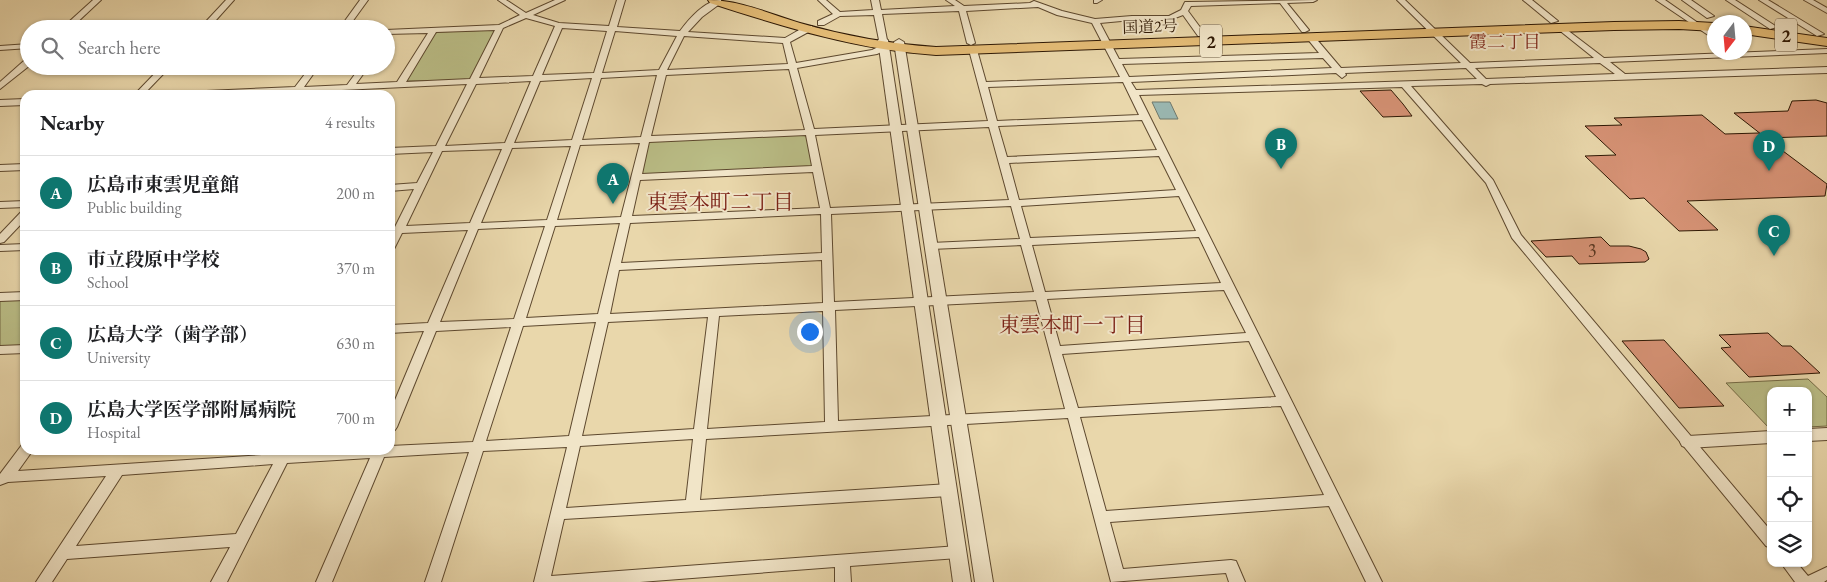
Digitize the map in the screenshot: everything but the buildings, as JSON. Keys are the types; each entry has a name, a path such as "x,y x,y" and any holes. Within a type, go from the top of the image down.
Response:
{"highway":[{"name":"国道2号","path":"744,0 850,40 892,44 972,47 1431,29 1707,22"},
{"name":"国道2号","path":"716,1 815,26"},
{"name":"国道2号","path":"1693,23 1707,23"},
{"name":"2","path":"1752,25 1825,37"},
{"name":"2","path":"1752,31 1825,37"},
{"name":"国道2号","path":"1106,41 1201,34 1308,34"}],"street":[{"path":"75,20 97,0"},
{"path":"211,20 230,0"},
{"path":"350,20 364,0"},
{"path":"502,0 525,16 559,25 786,40 838,14 1039,4"},
{"path":"395,32 500,27 561,0"},
{"path":"433,582 622,0"},
{"path":"822,0 838,14"},
{"path":"875,0 876,12 892,44 912,127 984,582"},
{"path":"950,0 962,8 1024,241 1074,414 1118,579 1231,566 1237,582"},
{"path":"1028,0 1060,13 1095,21 1132,18 1170,18 1187,5 1313,0"},
{"path":"1281,0 1351,85"},
{"path":"1401,0 1486,83"},
{"path":"1527,0 1623,77"},
{"path":"1660,0 1707,33"},
{"path":"1686,0 1707,18"},
{"path":"1730,0 1772,27"},
{"path":"1763,0 1825,37"},
{"path":"1808,0 1827,11"},
{"path":"542,582 576,442 625,220 662,72 670,50 691,23 716,1"},
{"path":"1187,5 1201,34"},
{"path":"1095,21 1126,79 1252,338 1374,582"},
{"path":"395,415 559,25"},
{"path":"395,228 440,149 500,27"},
{"path":"400,85 433,30"},
{"path":"786,40 810,132 826,211 832,426"},
{"path":"317,90 794,66 874,52 892,44"},
{"path":"892,44 896,128 962,582"},
{"path":"0,48 20,47"},
{"path":"1752,54 1827,52"},
{"path":"1117,62 1325,54"},
{"path":"982,84 1707,56"},
{"path":"1748,60 1765,72"},
{"path":"0,86 20,69"},
{"path":"1133,94 1827,70"},
{"path":"143,90 157,75"},
{"path":"297,90 308,75"},
{"path":"350,87 359,75"},
{"path":"1404,84 1490,182 1516,236 1767,537"},
{"path":"0,103 20,102"},
{"path":"395,151 1144,117"},
{"path":"1002,160 1161,153"},
{"path":"0,168 20,167"},
{"path":"636,177 818,169"},
{"path":"395,188 420,186"},
{"path":"395,230 1014,203 1181,193"},
{"path":"0,205 20,204"},
{"path":"0,240 20,219"},
{"path":"931,246 1203,234"},
{"path":"0,248 20,246"},
{"path":"614,267 828,256"},
{"path":"395,329 1227,286"},
{"path":"0,297 20,296"},
{"path":"692,506 714,312"},
{"path":"1056,350 1252,338"},
{"path":"1,351 20,349"},
{"path":"395,451 478,448 1284,401"},
{"path":"1812,435 1827,434"},
{"path":"1688,442 1767,437"},
{"path":"3,478 22,455"},
{"path":"3,478 274,455"},
{"path":"219,582 284,455"},
{"path":"324,582 378,455"},
{"path":"44,582 118,469"},
{"path":"558,514 949,490"},
{"path":"1101,517 1332,500"},
{"path":"63,553 240,540"},
{"path":"552,582 958,552"},
{"path":"842,561 843,582"},
{"path":"1791,567 1804,582"},
{"path":"1810,582 1827,573"}],"green space":[{"path":"496,31 469,80 405,81 434,34 438,32"},
{"path":"806,136 814,166 811,168 643,175 640,173 647,142 650,141"},
{"path":"20,299 20,346 0,347 0,301"},
{"path":"1808,379 1827,397 1827,426 1812,427 1812,387 1767,387 1767,426 1726,383"}],"water":[{"path":"1152,102 1170,102 1178,119 1160,119"}],"place":[{"name":"市立段原中学校","path":"1281,169"},
{"name":"広島大学医学部附属病院","path":"1769,171"},
{"name":"広島市東雲児童館","path":"613,204"},
{"name":"広島大学（歯学部）","path":"1774,256"}],"district":[{"name":"霞二丁目","path":"1505,42"},
{"name":"東雲本町二丁目","path":"720,202"},
{"name":"東雲本町一丁目","path":"1072,325"}]}
